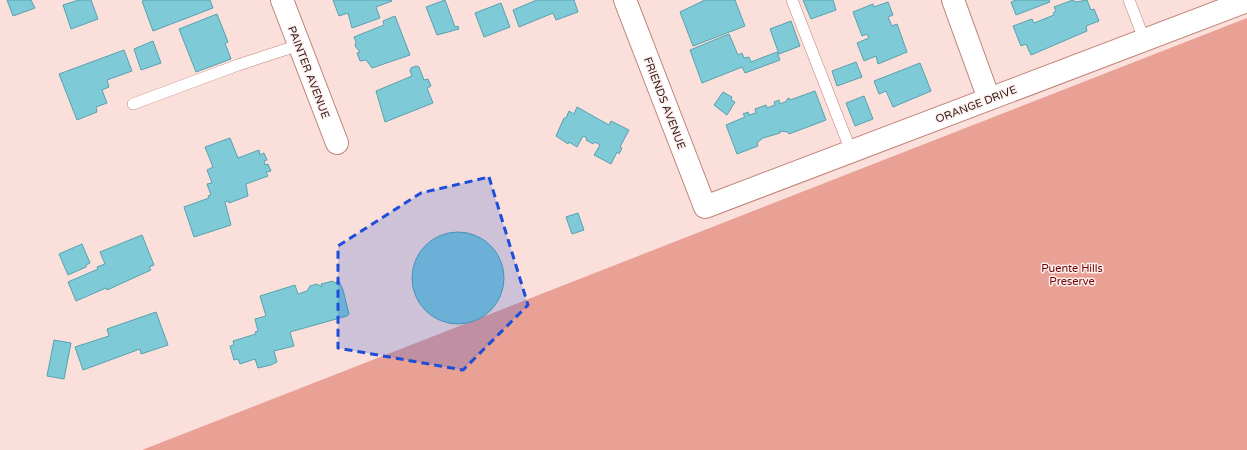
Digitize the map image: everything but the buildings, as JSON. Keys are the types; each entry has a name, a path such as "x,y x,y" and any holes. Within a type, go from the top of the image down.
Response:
{"street":[{"name":"PAINTER AVENUE","path":"282,0 337,144"},
{"name":"FRIENDS AVENUE","path":"625,0 705,207"},
{"path":"953,0 989,98"},
{"name":"ORANGE DRIVE","path":"705,207 1247,0"}],"lane":[{"path":"792,0 851,151"},
{"path":"1129,0 1144,40"},
{"path":"133,104 238,65 299,45"}],"highlighted area":[{"path":"489,177 528,305 463,370 338,348 338,246 421,193"}],"green space":[{"name":"Puente Hills Preserve","path":"1247,18 1247,450 142,450"}]}
